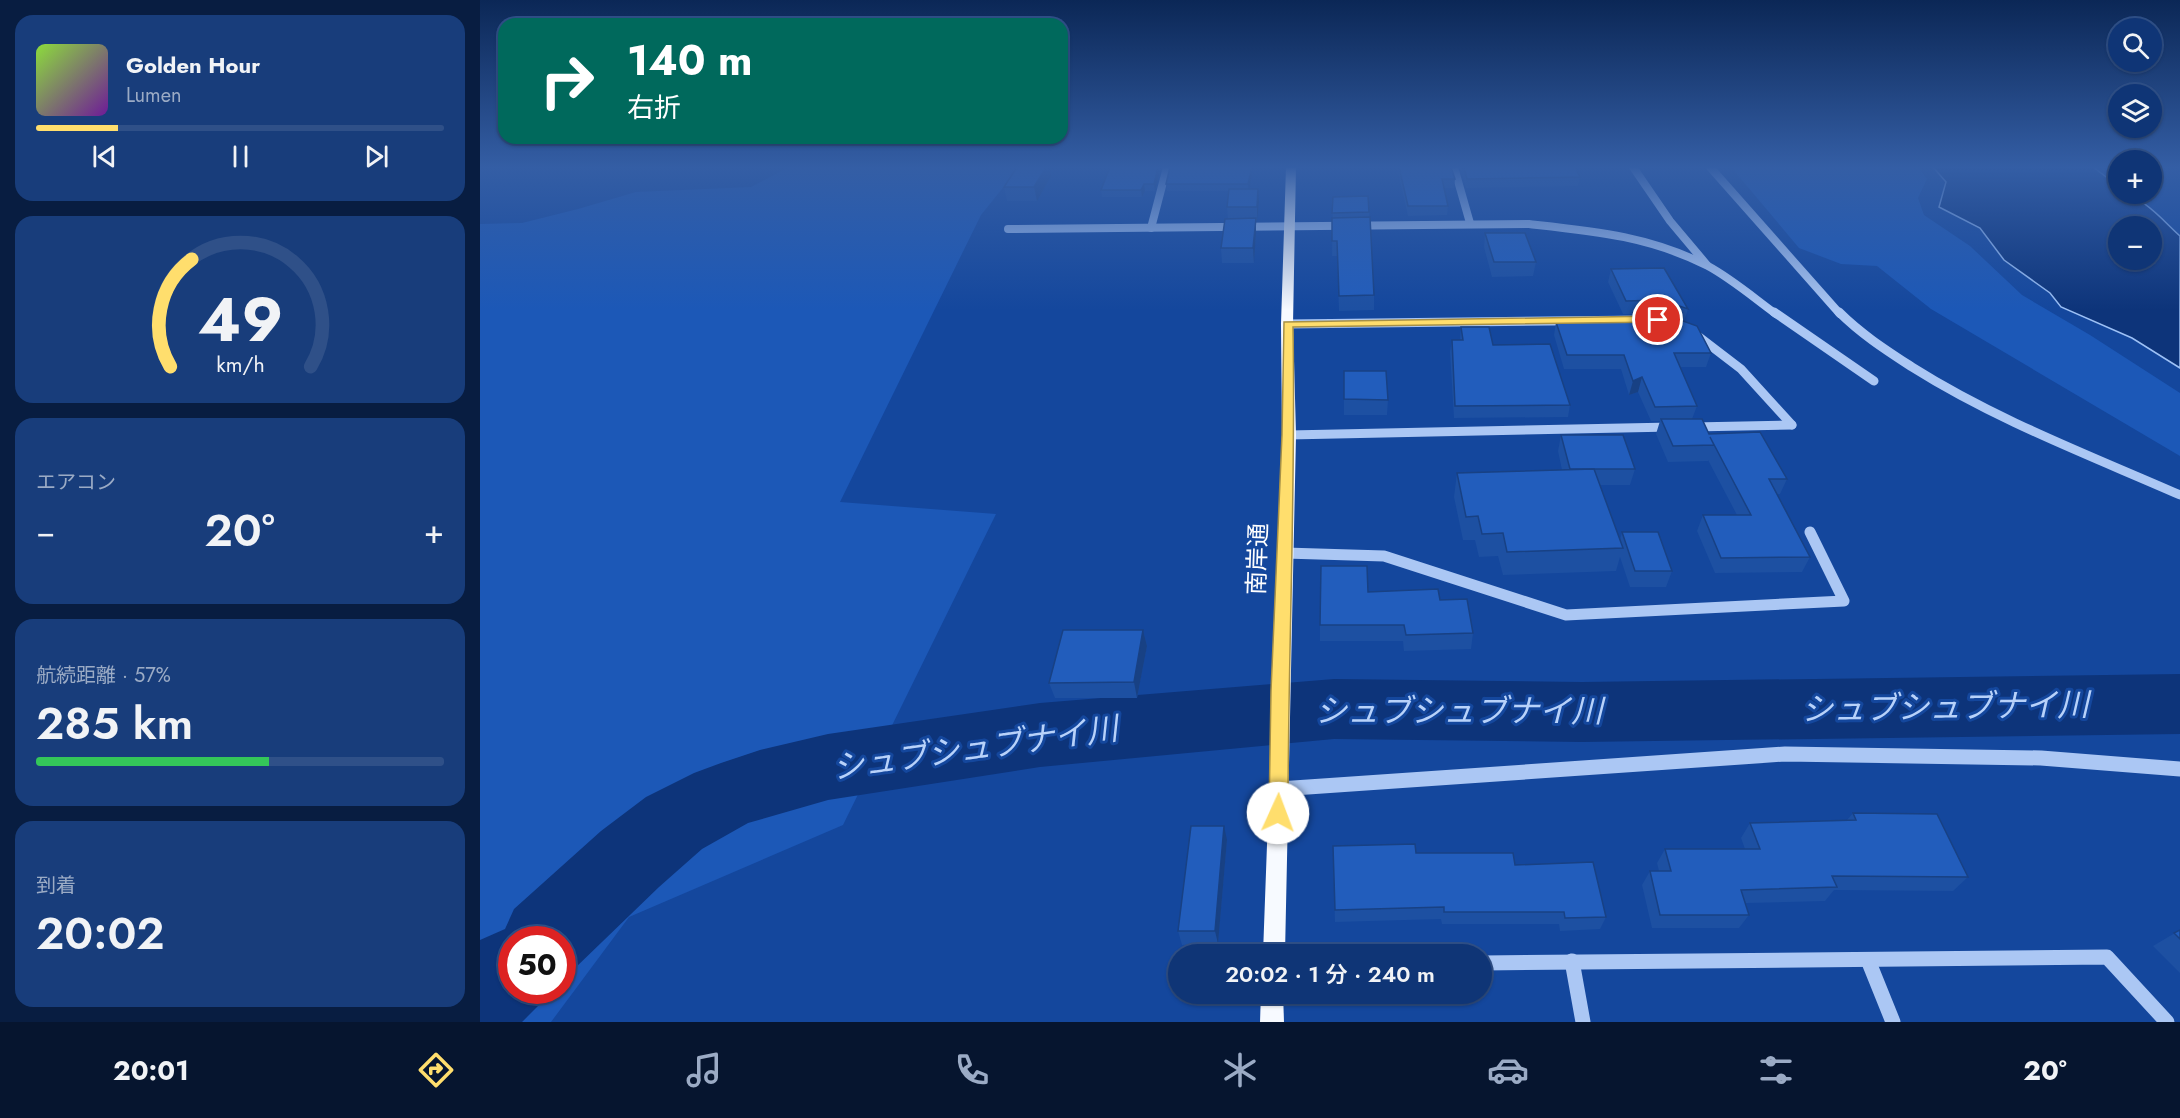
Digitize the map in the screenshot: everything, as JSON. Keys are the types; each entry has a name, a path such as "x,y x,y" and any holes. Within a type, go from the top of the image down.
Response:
{"main road":[{"name":"南岸通","path":"1274,944 1289,435 1287,324 1290,215"},
{"path":"1272,1004 1272,1022"}],"street":[{"path":"1151,228 1154,215"},
{"path":"1468,215 1470,223"},
{"path":"1666,215 1709,267"},
{"path":"1755,215 1819,292 1849,321 1864,335 1930,379 2002,418 2180,495"},
{"path":"1008,229 1470,223 1529,224 1613,233 1664,247 1709,267 1874,381"},
{"path":"1287,324 1658,320"},
{"path":"1289,435 1792,425 1741,369 1693,332 1684,329"},
{"path":"1285,553 1384,556 1566,615 1844,601 1810,532"},
{"path":"1279,789 1785,754 2041,758 2180,769"},
{"path":"1492,963 2107,957 2167,1022"},
{"path":"1868,960 1893,1022"},
{"path":"1572,961 1583,1022"}],"shaded area":[{"path":"555,215 981,215 840,502 996,514 843,825 629,917 576,988 576,926 498,926 498,1004 564,1004 551,1022 480,1022 480,224 522,223"},
{"path":"1771,215 1924,215 1970,246 2022,295 2090,335 2180,393 2180,456 1931,309 1877,266 1841,264 1799,248"},
{"path":"1954,215 2158,215 2159,216 2108,216 2108,270 2162,270 2162,219 2180,236 2180,368 2132,338 2061,307 2050,293 2004,260 1980,228"}],"building":[{"path":"1370,217 1374,295 1339,296 1337,241 1332,241 1332,218"},
{"path":"1256,218 1253,248 1221,248 1225,219"},
{"path":"1485,233 1525,233 1536,262 1494,262"},
{"path":"1664,268 1688,309 1662,300 1626,301 1611,269"},
{"path":"1633,313 1661,313 1697,326 1711,353 1674,353 1697,406 1655,407 1642,377 1633,381 1624,355 1567,355 1556,322 1637,321"},
{"path":"1461,327 1489,327 1493,345 1550,344 1570,405 1455,406 1452,340 1463,340"},
{"path":"1344,371 1386,371 1388,400 1344,399"},
{"path":"1661,419 1702,419 1709,434 1760,432 1787,479 1769,479 1810,557 1721,558 1703,515 1751,515 1710,437 1714,445 1673,446"},
{"path":"1561,435 1623,435 1635,469 1570,469"},
{"path":"1594,469 1623,548 1507,552 1503,533 1482,534 1478,516 1466,517 1457,473"},
{"path":"1622,532 1658,532 1672,571 1635,571"},
{"path":"1321,566 1367,566 1368,592 1438,589 1440,600 1467,599 1473,633 1406,635 1404,625 1320,625"},
{"path":"1063,630 1143,630 1134,682 1049,683"},
{"path":"1853,813 1937,814 1968,877 1832,876 1837,887 1741,890 1749,915 1660,915 1650,871 1671,871 1665,849 1760,849 1750,823 1856,820"},
{"path":"1191,826 1224,826 1215,931 1178,931"},
{"path":"1415,844 1416,853 1513,853 1515,865 1593,862 1606,917 1565,918 1564,912 1444,912 1444,907 1335,910 1333,846"},
{"path":"2180,930 2180,939 2174,933"}],"waterway":[{"name":"シュブシュブナイ川","path":"558,926 630,859 674,823 721,798 760,784 828,767 1040,735 1334,709 1582,712 2180,704"},
{"name":"シュブシュブナイ川","path":"480,1000 498,983"}],"route":[{"path":"1278,813 1289,435 1287,324 1658,320"}]}
